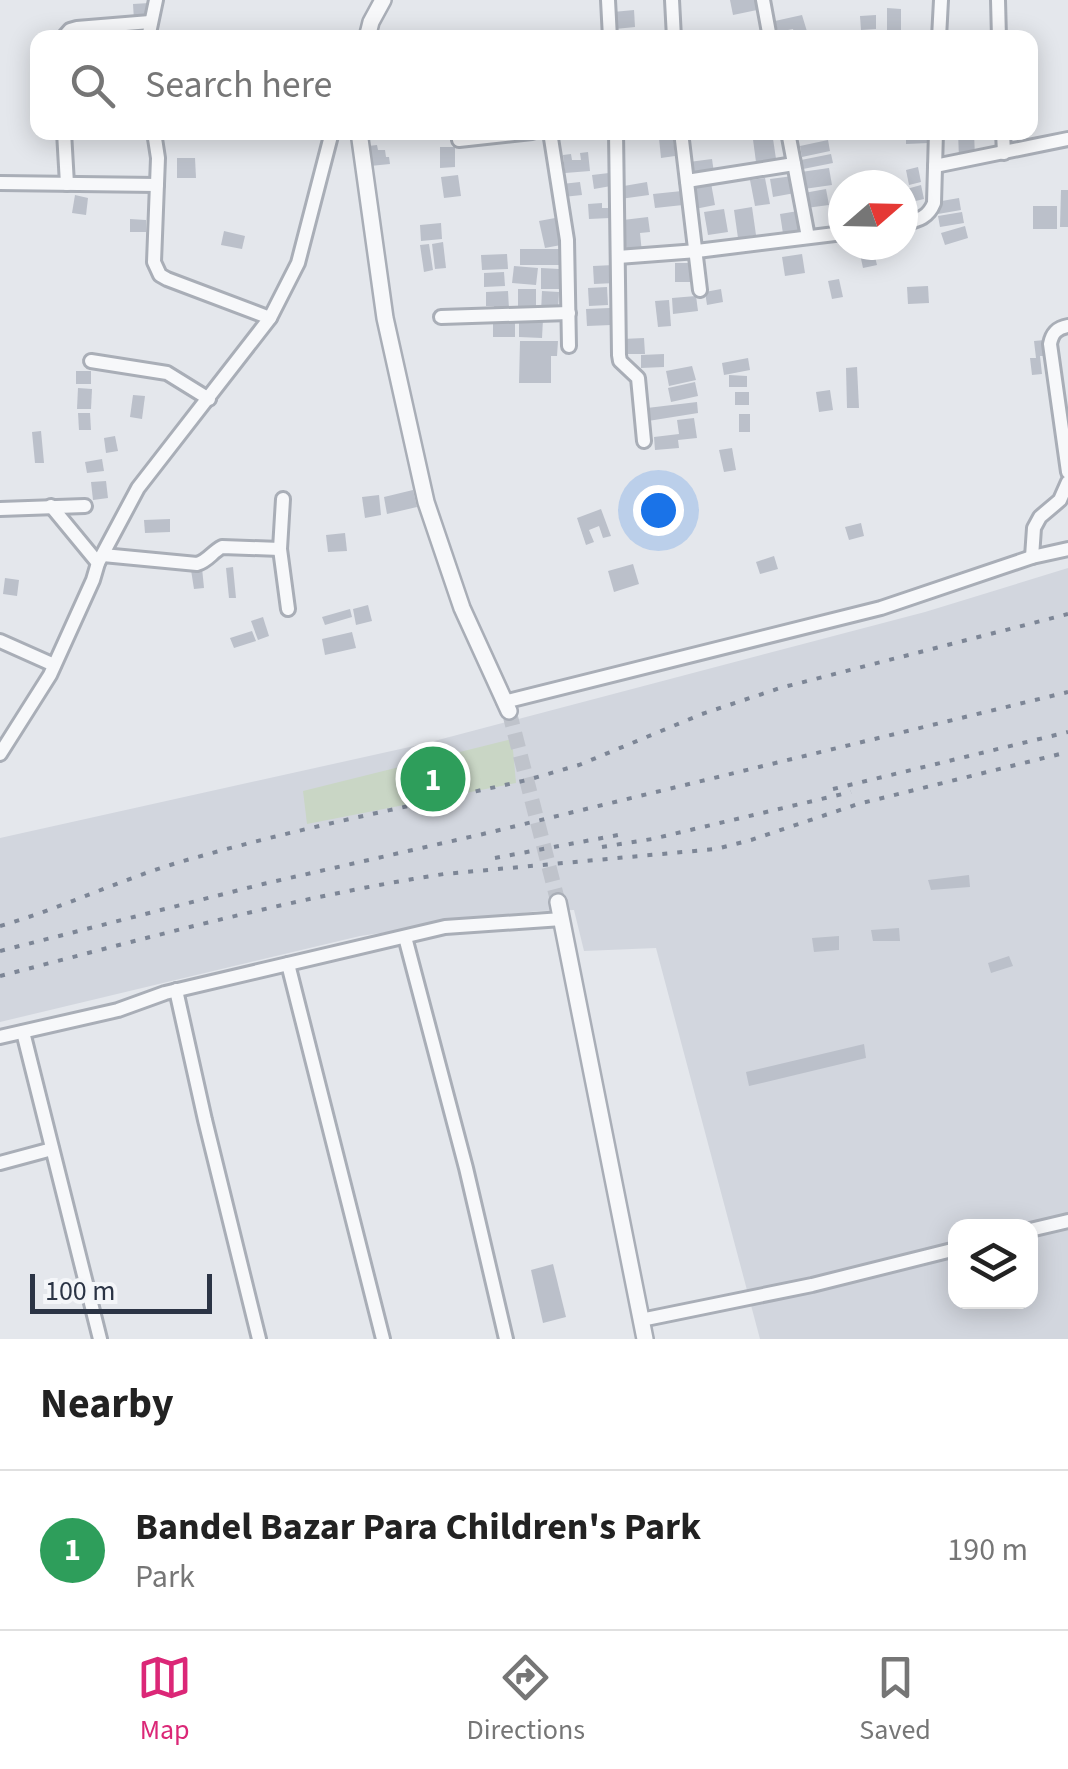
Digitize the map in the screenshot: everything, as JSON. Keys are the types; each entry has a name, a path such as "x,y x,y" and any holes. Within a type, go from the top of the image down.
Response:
{"street":[{"path":"149,30 156,0"},
{"path":"369,30 382,0"},
{"path":"608,0 610,30"},
{"path":"672,0 674,30"},
{"path":"763,0 769,30"},
{"path":"940,30 941,0"},
{"path":"998,0 999,30"},
{"path":"70,30 150,22"},
{"path":"935,166 1068,139"},
{"path":"64,140 67,184"},
{"path":"155,140 154,262 160,275 270,318"},
{"path":"0,754 54,666 101,559 138,488 270,318 298,263 330,140"},
{"path":"360,140 384,318 426,502 462,608 506,706 882,608 1032,557 1068,549"},
{"path":"551,140 567,240 569,346"},
{"path":"616,140 618,355 638,378 644,441"},
{"path":"682,140 700,290"},
{"path":"790,140 808,238"},
{"path":"918,221 930,212 934,203 936,140"},
{"path":"1003,140 1004,152"},
{"path":"688,181 794,164"},
{"path":"0,183 157,185"},
{"path":"618,257 697,252 828,235"},
{"path":"441,316 568,312"},
{"path":"1068,326 1058,329 1050,344 1068,472"},
{"path":"91,361 167,373 208,398"},
{"path":"1032,557 1034,528 1040,517 1060,500 1068,482"},
{"path":"284,499 280,549 288,610"},
{"path":"51,506 101,559 198,564 222,547 280,549"},
{"path":"0,509 85,506"},
{"path":"0,640 54,666"},
{"path":"558,902 644,1339"},
{"path":"0,1038 118,1010 176,990 444,927 562,919"},
{"path":"405,937 506,1339"},
{"path":"288,964 383,1339"},
{"path":"176,990 259,1339"},
{"path":"23,1032 100,1339"},
{"path":"0,1164 52,1150"},
{"path":"1038,1228 1068,1221"},
{"path":"641,1320 812,1286 948,1251"}],"shaded area":[{"path":"1068,568 1068,1339 760,1339 656,948 584,951 574,910 537,911 360,936 0,1022 0,838 423,744 925,612"}],"green space":[{"path":"512,739 516,783 307,824 303,791"}],"building":[{"path":"730,0 755,0 757,10 733,15"},
{"path":"149,3 149,20 134,20 133,4"},
{"path":"887,8 901,9 901,30 887,30"},
{"path":"634,10 635,27 615,29 613,12"},
{"path":"802,15 807,30 777,30 775,21"},
{"path":"876,15 876,29 861,30 860,16"},
{"path":"659,140 673,140 675,156 661,158"},
{"path":"753,140 773,140 776,159 756,162"},
{"path":"828,140 830,151 802,157 800,146"},
{"path":"906,140 929,140 929,143 906,144"},
{"path":"958,140 974,140 975,158 959,158"},
{"path":"377,145 378,150 385,150 390,164 370,166 368,146"},
{"path":"440,147 455,147 455,167 440,168"},
{"path":"588,152 590,171 565,173 563,155 571,154 572,160 581,160 580,153"},
{"path":"831,154 833,163 803,169 801,160"},
{"path":"177,158 195,158 196,178 177,178"},
{"path":"712,159 714,173 692,177 689,162"},
{"path":"829,168 828,186 804,189 801,172"},
{"path":"609,173 611,186 594,189 592,175"},
{"path":"458,175 461,196 444,198 441,177"},
{"path":"793,176 795,193 773,197 770,179"},
{"path":"765,178 770,204 755,206 750,180"},
{"path":"580,182 582,195 563,197 562,184"},
{"path":"647,182 649,195 620,199 618,187"},
{"path":"711,183 715,205 695,209 691,186"},
{"path":"921,185 924,199 918,200"},
{"path":"826,189 828,205 806,208 804,193"},
{"path":"1061,190 1068,190 1068,227 1060,227"},
{"path":"682,191 683,205 655,208 653,194"},
{"path":"75,195 88,198 86,215 72,213"},
{"path":"959,198 961,210 938,214 936,202"},
{"path":"602,203 602,208 610,208 610,218 589,219 588,204"},
{"path":"1033,206 1057,206 1057,229 1033,229"},
{"path":"752,207 756,235 738,238 734,210"},
{"path":"724,209 728,232 708,235 704,212"},
{"path":"798,211 802,237 784,240 780,214"},
{"path":"962,212 964,223 940,227 938,216"},
{"path":"648,217 650,232 640,233 642,253 627,254 623,220"},
{"path":"555,218 561,245 545,248 539,221"},
{"path":"130,219 146,220 146,232 130,232"},
{"path":"441,223 442,239 421,241 420,225"},
{"path":"965,226 968,238 945,245 941,233"},
{"path":"224,231 245,236 242,249 221,245"},
{"path":"443,242 446,268 435,269 432,244"},
{"path":"429,244 433,270 424,272 420,245"},
{"path":"520,249 559,249 559,265 520,265"},
{"path":"507,254 508,269 482,270 481,255"},
{"path":"802,254 805,273 785,276 782,257"},
{"path":"861,260 876,260 877,265 863,268"},
{"path":"675,263 692,263 692,282 675,282"},
{"path":"614,265 615,283 594,284 593,266"},
{"path":"514,266 538,268 536,285 512,283"},
{"path":"541,268 559,269 559,289 541,289"},
{"path":"504,272 505,286 484,287 484,273"},
{"path":"839,279 843,297 832,299 828,281"},
{"path":"928,286 929,303 908,304 907,287"},
{"path":"607,287 608,305 589,306 588,288"},
{"path":"518,289 536,289 536,309 518,309"},
{"path":"721,289 723,302 707,305 705,292"},
{"path":"508,291 509,309 486,306 486,292"},
{"path":"542,291 559,292 558,312 541,312"},
{"path":"696,296 698,311 673,314 672,298"},
{"path":"669,300 671,326 658,327 655,301"},
{"path":"610,308 611,325 587,326 586,309"},
{"path":"493,318 515,319 515,337 493,337"},
{"path":"519,319 543,319 542,338 519,337"},
{"path":"644,338 645,354 623,354 622,339"},
{"path":"1045,340 1046,356 1040,356 1042,374 1032,375 1034,341"},
{"path":"520,341 558,341 557,356 551,356 551,383 519,383"},
{"path":"664,354 664,367 641,368 641,355"},
{"path":"748,358 750,370 724,375 722,363"},
{"path":"692,366 696,380 669,386 666,371"},
{"path":"857,367 859,408 847,408 846,368"},
{"path":"76,371 91,371 91,384 76,384"},
{"path":"729,375 747,376 747,387 729,387"},
{"path":"695,382 698,396 671,402 668,388"},
{"path":"78,388 92,389 91,409 77,409"},
{"path":"830,390 833,410 819,412 816,392"},
{"path":"735,392 749,392 749,405 735,405"},
{"path":"133,395 145,396 142,419 130,417"},
{"path":"697,402 698,413 648,421 647,408"},
{"path":"78,413 90,413 91,430 79,430"},
{"path":"739,414 750,414 750,432 739,432"},
{"path":"694,418 697,438 678,440 679,448 655,450 654,437 679,434 677,420"},
{"path":"41,431 44,463 35,463 32,432"},
{"path":"115,436 118,451 106,453 104,438"},
{"path":"732,448 736,470 724,472 719,450"},
{"path":"102,459 104,471 87,473 85,462"},
{"path":"106,481 108,498 93,500 91,482"},
{"path":"413,490 417,507 387,514 384,497"},
{"path":"379,495 381,515 365,518 362,497"},
{"path":"601,509 611,536 603,538 599,526 589,530 594,542 586,545 577,518"},
{"path":"170,519 170,532 145,533 144,520"},
{"path":"861,523 864,536 849,540 845,527"},
{"path":"345,533 347,551 328,552 326,535"},
{"path":"774,556 778,569 760,574 756,562"},
{"path":"633,564 639,584 614,592 608,571"},
{"path":"233,567 236,598 229,598 226,568"},
{"path":"202,568 204,588 194,589 191,570"},
{"path":"5,578 19,580 17,596 3,594"},
{"path":"368,605 372,621 356,625 353,609"},
{"path":"350,609 352,617 325,625 322,617"},
{"path":"263,617 269,636 258,640 251,621"},
{"path":"252,631 256,641 234,648 230,638"},
{"path":"352,632 356,648 325,655 322,639"},
{"path":"969,875 970,887 931,890 928,880"},
{"path":"899,928 900,941 873,941 871,930"},
{"path":"839,936 839,950 814,952 812,938"},
{"path":"1009,956 1013,966 991,973 988,963"},
{"path":"864,1044 866,1058 749,1086 746,1072"},
{"path":"553,1264 566,1317 543,1323 531,1270"}],"tunnel":[{"path":"509,711 558,902"}],"railway":[{"path":"0,926 194,858 527,780 579,765 702,714 780,688 1068,614"},
{"path":"0,951 263,884 1068,692"},
{"path":"833,789 1068,732"},
{"path":"0,976 221,919 388,883 444,874 716,849 858,804 1068,752"},
{"path":"602,847 851,792"},
{"path":"495,858 618,835"}],"place":[{"name":"Bandel Bazar Para Children's Park","path":"433,779"}]}
